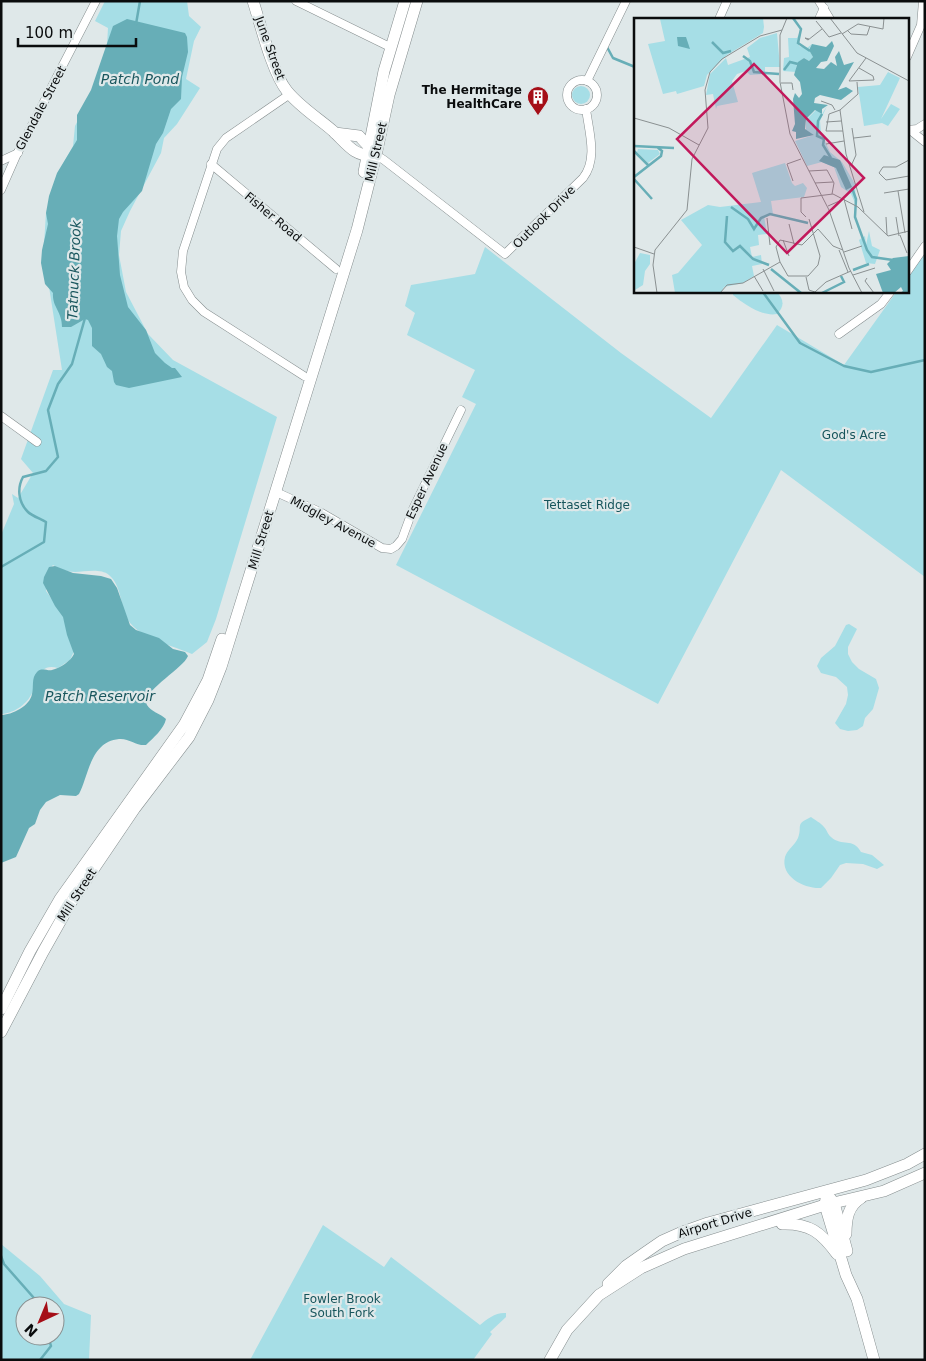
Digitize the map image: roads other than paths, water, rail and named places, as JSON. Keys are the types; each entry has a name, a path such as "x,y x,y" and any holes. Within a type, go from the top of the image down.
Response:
{"main road":[{"name":"June Street","path":"253,1 276,72 290,94 335,133 360,136 371,153"},
{"name":"Mill Street","path":"1,1009 30,951 60,899 162,764 189,736 212,692 222,667 356,230 390,47 405,1"},
{"name":"Mill Street","path":"1,1032 70,904 135,808 162,764 208,680 304,376 417,1"},
{"path":"826,1192 889,1172 925,1154"},
{"path":"830,1204 884,1191 925,1173"},
{"name":"Airport Drive","path":"550,1360 567,1330 596,1299 611,1279 662,1241 708,1223 826,1192 846,1250 874,1360"},
{"path":"846,1250 846,1222 848,1214 856,1201 864,1196"},
{"name":"Airport Drive","path":"596,1299 634,1272 661,1258 830,1204"},
{"name":"Airport Drive","path":"830,1204 846,1275"},
{"name":"Airport Drive","path":"750,1229 778,1224 794,1224 806,1226 826,1239 838,1256 857,1299"}],"street":[{"name":"Glendale Street","path":"1,190 96,1"},
{"path":"296,1 390,47"},
{"path":"587,82 626,1"},
{"path":"719,18 727,1"},
{"path":"819,1 829,18"},
{"path":"908,55 919,30 923,1"},
{"path":"819,18 824,8"},
{"path":"582,80 595,88 597,96 593,105 586,109 580,110 573,107 567,95 573,84 582,80"},
{"path":"290,94 226,138 217,149 182,258 182,277 186,291 204,312 304,376"},
{"name":"Outlook Drive","path":"371,153 384,160 505,254 583,178 589,169 592,155 586,109"},
{"path":"909,130 917,129 925,124"},
{"path":"909,130 925,142"},
{"path":"1,162 18,153"},
{"name":"Fisher Road","path":"211,164 336,269"},
{"path":"908,271 925,246"},
{"path":"839,334 881,304 890,292"},
{"name":"Esper Avenue","path":"391,549 402,539 413,509 461,410"},
{"path":"1,416 37,442"},
{"name":"Midgley Avenue","path":"276,492 320,512 382,548 391,549"}],"water":[{"name":"Patch Pond","path":"127,19 185,33 188,52 182,77 181,99 171,109 163,133 156,144 142,191 119,219 117,236 120,275 128,307 146,330 155,353 165,363 175,368 182,377 129,388 116,385 112,371 107,367 101,354 92,346 92,328 88,320 85,319 71,327 62,327 53,293 45,284 41,263 48,224 46,213 49,196 57,173 77,140 77,115 91,90 113,26"},
{"name":"Patch Reservoir","path":"55,566 73,573 111,579 117,588 130,625 136,630 159,638 173,649 185,652 188,656 185,661 156,687 147,700 148,707 166,719 158,733 146,745 119,739 109,741 102,746 92,760 79,794 76,796 60,795 46,802 40,810 35,824 29,828 16,857 1,863 1,715 15,712 28,702 32,694 35,674 42,669 52,670 58,668 68,662 74,654 63,617 43,583 49,567"}],"waterway":[{"name":"Tatnuck Brook","path":"136,24 140,1"},
{"path":"607,47 613,58 634,67"},
{"path":"763,292 800,343 844,366 871,372 925,360"},
{"name":"Tatnuck Brook","path":"1,567 44,542 46,522 32,515 22,504 19,495 20,486 23,477 46,471 58,457 48,410 58,384 72,364 85,318"},
{"path":"1,1256 4,1264 32,1296"},
{"path":"40,1360 51,1346"}],"place":[{"name":"The Hermitage HealthCare","path":"538,116"}],"park label":[{"name":"God's Acre","path":"854,435"},
{"name":"Tettaset Ridge","path":"587,505"},
{"name":"Fowler Brook South Fork","path":"342,1306"}]}
